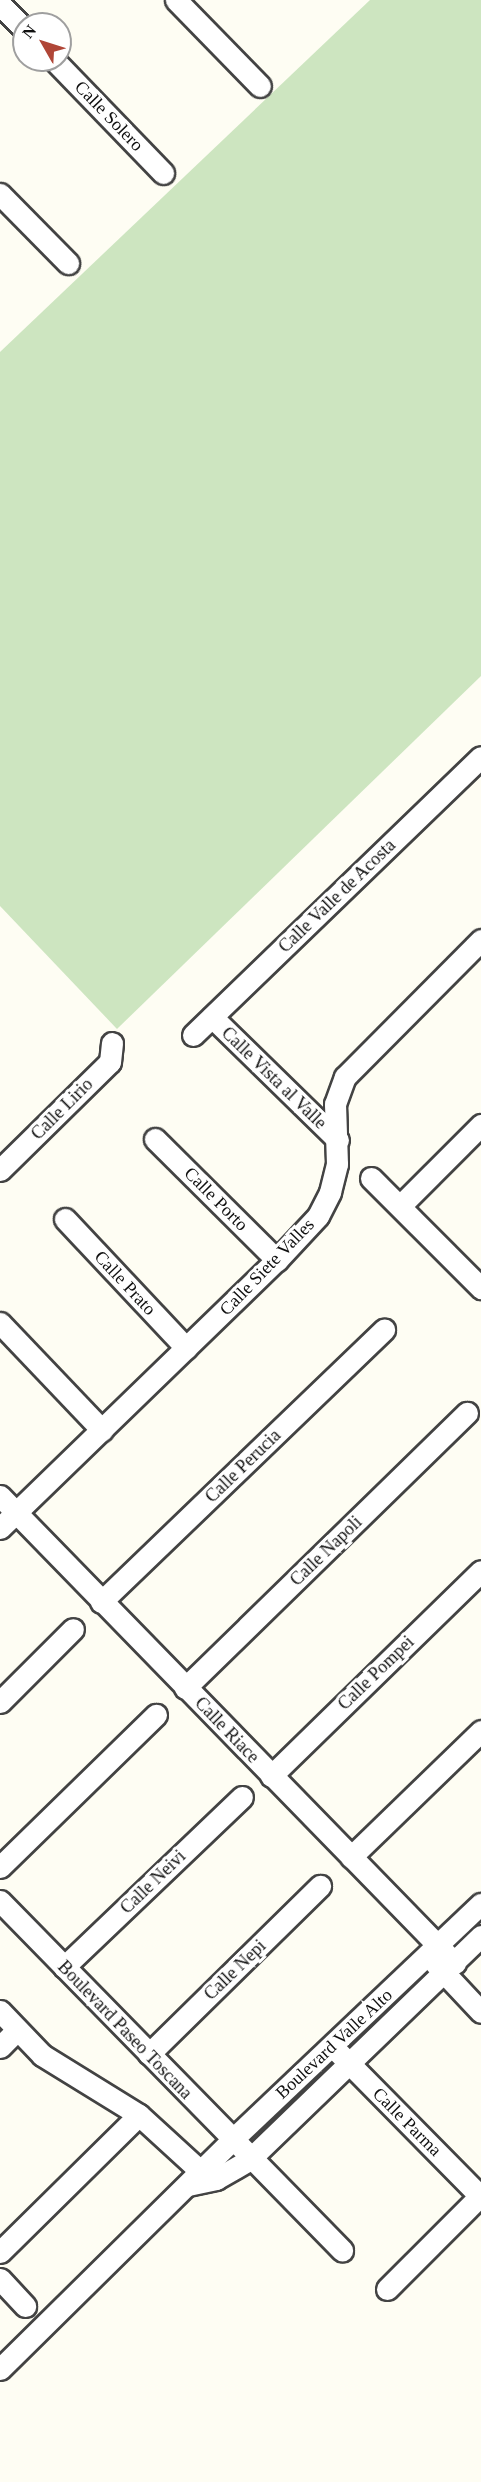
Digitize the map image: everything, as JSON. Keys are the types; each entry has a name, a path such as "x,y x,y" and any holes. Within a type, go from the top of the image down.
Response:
{"street":[{"path":"176,0 260,86"},
{"path":"0,4 12,16"},
{"name":"Calle Solero","path":"66,72 164,173"},
{"path":"0,194 68,263"},
{"name":"Calle Valle de Acosta","path":"193,1035 478,765"},
{"name":"Calle Siete Valles","path":"0,1528 278,1260 325,1204 338,1164 335,1104 345,1077 481,940"},
{"name":"Calle Vista al Valle","path":"212,1017 338,1140"},
{"name":"Calle Lirio","path":"0,1170 110,1062 112,1043"},
{"path":"400,1206 481,1125"},
{"name":"Calle Porto","path":"155,1138 278,1260"},
{"path":"371,1178 481,1288"},
{"name":"Calle Prato","path":"65,1219 186,1348"},
{"path":"0,1323 102,1430"},
{"name":"Calle Perucia","path":"101,1602 384,1330"},
{"name":"Calle Napoli","path":"185,1688 467,1413"},
{"name":"Calle Riace","path":"0,1496 351,1857 449,1968 481,2012"},
{"name":"Calle Pompei","path":"271,1776 481,1571"},
{"path":"0,1702 73,1629"},
{"path":"0,1867 156,1714"},
{"path":"351,1857 481,1731"},
{"name":"Calle Neivi","path":"64,1967 242,1797"},
{"name":"Calle Nepi","path":"149,2054 321,1886"},
{"name":"Boulevard Paseo Toscana","path":"0,1901 250,2159 342,2250"},
{"name":"Boulevard Valle Alto","path":"0,2369 200,2179 232,2140 481,1904"},
{"name":"Boulevard Valle Alto","path":"200,2179 250,2159 481,1936"},
{"path":"0,2012 17,2030 69,2075 139,2115 200,2179"},
{"path":"0,2048 17,2030"},
{"name":"Calle Parma","path":"333,2046 480,2196"},
{"path":"0,2252 139,2115"},
{"path":"387,2289 480,2196"},
{"path":"0,2279 24,2306"}],"green space":[{"path":"370,0 481,0 481,676 117,1029 0,906 0,352"}]}
